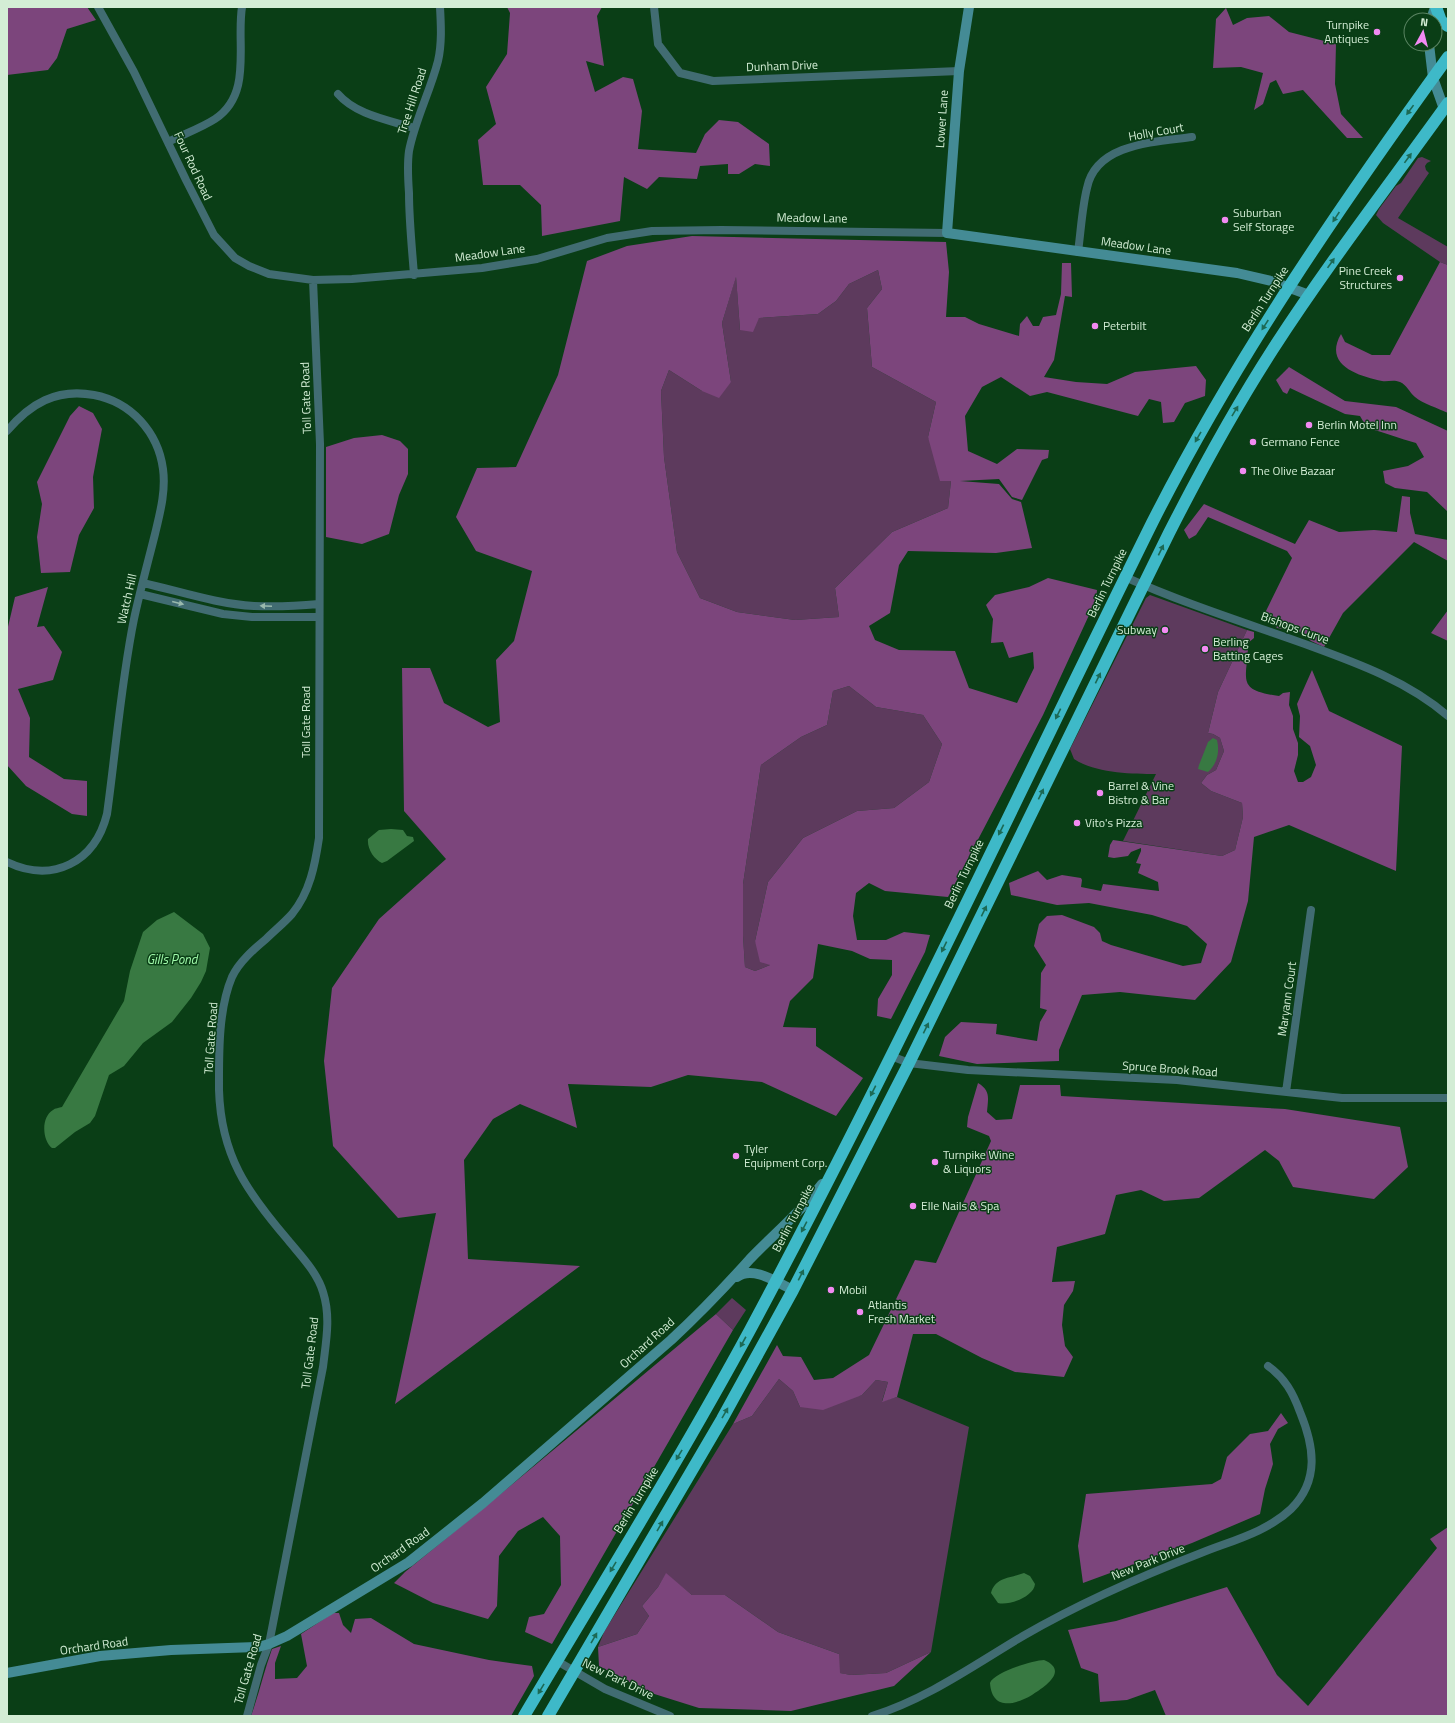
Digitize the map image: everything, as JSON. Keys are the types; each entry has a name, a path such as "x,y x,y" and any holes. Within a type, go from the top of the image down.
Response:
{"highway":[{"path":"1435,7 1441,21 1448,26"},
{"name":"Berlin Turnpike","path":"524,1716 702,1416 835,1168 1125,577 1194,443 1241,363 1289,287 1358,184 1448,57"},
{"path":"548,1716 722,1419 793,1290 909,1063 1190,492 1233,414 1309,295 1446,106"}],"street":[{"name":"Four Rod Road","path":"98,7 134,72 206,222 224,247 235,258 249,266 269,274 313,280"},
{"path":"168,142 215,119 226,110 233,100 241,74 240,21 242,7"},
{"name":"Tree Hill Road","path":"414,275 408,169 409,152 414,128 430,89 438,60 441,42 440,7"},
{"name":"Dunham Drive","path":"654,7 658,44 680,73 713,81 959,71"},
{"name":"Lower Lane","path":"947,233 959,71 968,7"},
{"path":"1430,52 1433,78 1446,106"},
{"path":"338,94 344,102 356,109 414,128"},
{"name":"Holly Court","path":"1078,252 1087,186 1095,169 1112,153 1144,143 1192,137"},
{"name":"Meadow Lane","path":"313,280 414,275 482,268 537,259 607,238 652,230 947,233 1237,273 1270,281 1309,295"},
{"name":"Toll Gate Road","path":"247,1716 263,1659 269,1644 323,1367 328,1321 323,1291 315,1275 258,1205 243,1183 232,1158 222,1127 220,1091 221,1028 225,999 233,976 246,957 292,914 304,895 312,876 316,858 320,810 318,715 319,405 313,280"},
{"name":"Watch Hill","path":"7,431 18,418 32,407 45,400 72,393 92,394 111,400 123,406 142,422 156,444 163,470 164,484 159,515 129,646 107,814 103,830 95,843 83,855 72,863 58,868 32,871 7,862"},
{"name":"Bishops Curve","path":"1125,577 1370,669 1418,693 1448,716"},
{"path":"143,583 226,602 253,606 282,607 319,604"},
{"path":"140,594 223,614 252,618 319,617"},
{"path":"196,607 198,596"},
{"path":"281,618 282,607"},
{"name":"Maryann Court","path":"1286,1092 1311,910"},
{"name":"Spruce Brook Road","path":"891,1056 909,1063 968,1070 1177,1080 1342,1098 1448,1098"},
{"name":"Orchard Road","path":"730,1283 750,1259 796,1215 835,1168"},
{"name":"Orchard Road","path":"7,1673 100,1656 171,1650 247,1648 269,1644 287,1636 387,1576 428,1547 484,1503 671,1340 730,1283 744,1272 753,1272 793,1290"},
{"name":"New Park Drive","path":"872,1716 910,1702 938,1688 1023,1636 1086,1602 1154,1571 1265,1528 1292,1509 1308,1484 1311,1470 1311,1443 1293,1395 1282,1378 1268,1366"},
{"name":"New Park Drive","path":"557,1661 612,1692 670,1716"}],"shaded area":[{"path":"7,7 87,7 96,20 67,29 57,58 48,70 7,75"},
{"path":"507,7 602,7 597,16 604,66 586,61 595,92 623,77 633,79 642,111 638,149 696,153 705,134 719,120 738,122 769,144 770,166 755,164 739,174 728,174 728,164 700,166 697,179 659,177 647,189 624,177 620,221 542,236 541,205 520,185 483,185 478,140 496,124 486,87 507,54 510,13"},
{"path":"1226,8 1233,25 1247,18 1269,16 1289,32 1336,44 1335,84 1341,114 1363,138 1347,138 1303,90 1283,94 1276,80 1270,83 1263,104 1254,110 1263,73 1241,67 1213,68 1216,19"},
{"path":"1422,157 1431,161 1425,166 1429,173 1398,218 1448,247 1448,265 1440,262 1383,223 1376,215 1418,158"},
{"path":"692,236 946,242 949,272 946,317 965,317 979,324 1019,336 1020,324 1027,316 1033,326 1039,326 1043,317 1056,315 1061,294 1062,263 1071,263 1072,297 1065,296 1054,360 1044,377 1076,382 1107,384 1135,372 1196,366 1206,380 1205,396 1185,403 1174,422 1163,423 1161,402 1149,399 1138,416 1047,392 1030,396 1001,377 982,387 965,416 968,451 997,464 1017,449 1049,450 1048,458 1042,460 1022,500 1012,497 999,479 960,481 999,484 1012,499 1021,502 1032,548 996,553 908,551 899,565 890,613 869,626 875,640 899,650 955,651 969,688 1017,703 1034,668 1033,652 1009,658 1003,642 991,643 993,619 986,605 995,595 1029,587 1048,578 1097,590 1096,600 1043,715 948,897 885,891 869,883 856,893 853,916 857,940 886,940 904,932 930,935 925,952 891,1019 877,1016 878,999 892,975 892,960 870,959 852,951 818,944 813,978 790,1001 783,1027 816,1028 816,1046 863,1078 836,1116 762,1082 688,1075 651,1087 568,1084 577,1128 520,1104 493,1119 464,1160 468,1259 580,1266 395,1404 436,1213 398,1218 333,1146 324,1061 332,988 379,919 446,859 404,811 402,668 430,668 444,703 488,727 500,722 496,660 514,641 532,571 476,551 456,517 477,468 516,467 558,375 587,261 627,246","holes":["878,270 882,289 867,308 872,367 936,402 928,437 940,481 951,481 948,508 892,532 835,588 839,617 795,620 737,612 700,598 677,552 664,457 661,391 669,370 702,391 719,398 731,382 722,323 736,277 740,330 753,332 759,318 818,314 836,301 849,284","849,686 876,707 923,715 942,744 929,782 894,808 857,811 803,838 768,882 755,941 760,962 770,965 755,971 745,967 743,936 743,884 761,765 801,737 827,725 833,691"]},
{"path":"1440,262 1448,265 1448,413 1418,399 1400,382 1382,381 1354,372 1340,361 1336,354 1337,345 1341,334 1345,342 1372,355 1390,355"},
{"path":"878,270 882,289 867,308 872,367 936,402 928,437 951,481 948,508 892,532 835,588 839,617 795,620 737,612 700,598 677,552 664,457 661,391 669,370 702,391 731,382 722,323 736,276 740,330 759,318 818,314 836,301 849,284"},
{"path":"1289,367 1345,401 1396,407 1448,431 1448,512 1427,492 1395,488 1385,483 1383,471 1408,466 1424,457 1416,443 1367,428 1360,416 1345,414 1290,388 1287,394 1283,392 1276,380"},
{"path":"79,406 93,413 102,429 93,477 94,508 79,535 70,572 41,573 37,537 42,504 37,482 70,416"},
{"path":"382,435 400,441 408,449 408,474 399,495 389,534 362,544 326,537 326,447 354,438"},
{"path":"1402,496 1410,497 1410,513 1415,534 1448,540 1448,561 1414,542 1343,613 1324,647 1311,641 1301,632 1277,628 1265,613 1292,558 1287,551 1208,517 1196,535 1189,539 1184,530 1204,504 1295,544 1309,520 1339,532 1374,530 1397,532"},
{"path":"48,587 37,627 44,626 62,652 53,680 18,689 30,718 29,757 64,779 87,781 87,816 72,814 26,786 7,765 7,631 15,597"},
{"path":"1150,595 1247,630 1218,692 1208,733 1220,738 1224,751 1216,770 1207,775 1201,783 1211,791 1242,803 1243,817 1235,850 1222,856 1123,841 1156,774 1114,772 1092,767 1074,759 1070,749 1146,598"},
{"path":"1448,610 1448,641 1431,633"},
{"path":"1247,630 1254,632 1254,638 1248,643 1246,674 1249,686 1255,690 1279,696 1283,693 1290,692 1289,705 1293,716 1293,729 1298,743 1298,755 1294,771 1298,782 1303,782 1311,777 1316,765 1310,746 1299,737 1300,716 1297,704 1312,670 1329,711 1402,746 1396,871 1289,825 1254,837 1248,901 1231,962 1195,1000 1120,992 1082,995 1059,1050 1059,1061 977,1064 939,1056 945,1037 961,1022 997,1024 996,1034 1037,1041 1040,1022 1047,1010 1040,1008 1041,973 1046,965 1034,946 1039,924 1047,916 1062,915 1094,927 1100,933 1102,941 1111,945 1183,966 1201,963 1207,944 1187,926 1152,915 1089,903 1057,905 1011,895 1009,883 1038,871 1047,880 1062,875 1081,878 1081,887 1101,891 1103,884 1159,891 1158,882 1138,873 1141,864 1136,863 1141,848 1131,852 1128,856 1114,858 1108,857 1110,845 1113,840 1222,856 1235,850 1243,817 1242,803 1211,791 1201,783 1207,775 1216,770 1224,751 1220,738 1208,733 1218,692"},
{"path":"849,686 876,707 923,715 942,744 929,782 894,808 857,811 803,838 768,882 755,941 770,965 755,971 745,967 743,936 743,884 761,765 801,737 827,725 833,691"},
{"path":"978,1083 985,1089 988,1095 987,1112 996,1120 1012,1119 1020,1085 1060,1085 1061,1096 1285,1109 1400,1127 1408,1167 1374,1199 1293,1187 1279,1161 1265,1150 1199,1198 1164,1201 1141,1190 1116,1195 1105,1234 1057,1247 1052,1282 1075,1281 1073,1291 1064,1305 1062,1325 1065,1346 1073,1357 1064,1377 1015,1372 982,1358 936,1334 913,1334 897,1397 882,1402 888,1382 876,1380 862,1395 823,1410 800,1407 793,1391 779,1379 752,1416 733,1424 777,1345 783,1356 801,1357 814,1380 833,1378 869,1355 915,1260 936,1263 991,1141 989,1136 967,1127 968,1117"},
{"path":"732,1298 746,1310 733,1330 716,1314"},
{"path":"716,1314 733,1330 552,1644 525,1632 529,1617 544,1614 561,1585 560,1536 543,1517 518,1531 499,1556 497,1606 488,1619 433,1603 394,1583 405,1572"},
{"path":"779,1379 793,1391 800,1407 862,1395 876,1380 888,1382 882,1401 897,1397 969,1427 931,1652 886,1673 851,1675 839,1673 839,1654 778,1632 725,1595 692,1595 666,1574 658,1587 642,1606 649,1616 637,1634 598,1647 604,1632 733,1424 752,1416"},
{"path":"1281,1413 1288,1423 1278,1429 1270,1444 1273,1464 1265,1489 1260,1514 1192,1543 1083,1583 1078,1546 1086,1494 1212,1484 1221,1479 1227,1457 1250,1434 1268,1431"},
{"path":"1448,1527 1448,1716 1166,1716 1155,1690 1127,1700 1100,1702 1098,1674 1081,1668 1068,1630 1116,1621 1227,1587 1277,1675 1308,1706 1437,1548 1430,1539"},
{"path":"666,1573 692,1595 725,1595 778,1632 839,1654 840,1673 851,1675 886,1673 931,1652 894,1686 791,1711 699,1708 648,1692 599,1666 598,1647 637,1634 649,1616 642,1606 658,1587"},
{"path":"333,1613 339,1613 343,1625 351,1633 355,1619 371,1618 414,1644 489,1660 532,1666 534,1676 511,1716 251,1716 272,1649 281,1646 275,1663 275,1679 297,1678 307,1666 301,1634"}],"water":[{"path":"1213,738 1217,740 1218,744 1216,762 1208,772 1198,769 1208,742"},
{"path":"379,830 403,830 407,836 413,837 414,841 382,863 376,859 372,853 368,839"},
{"name":"Gills Pond","path":"174,912 203,934 210,948 206,971 201,982 191,998 172,1022 143,1043 124,1066 109,1075 95,1116 90,1123 75,1132 55,1148 52,1148 46,1140 44,1129 46,1118 54,1109 62,1107 124,1001 130,971 143,932 157,920"},
{"path":"1024,1573 1030,1576 1035,1584 1034,1589 1020,1600 1002,1604 998,1603 991,1593 996,1584 1004,1579"},
{"path":"1044,1660 1051,1664 1055,1669 1055,1674 1052,1679 1042,1688 1025,1699 1012,1703 1000,1702 995,1698 990,1683 998,1675 1031,1662"}],"place":[{"name":"Turnpike Antiques","path":"1377,32"},
{"name":"Suburban Self Storage","path":"1225,220"},
{"name":"Pine Creek Structures","path":"1400,278"},
{"name":"Peterbilt","path":"1095,326"},
{"name":"Berlin Motel Inn","path":"1309,425"},
{"name":"Germano Fence","path":"1253,442"},
{"name":"The Olive Bazaar","path":"1243,471"},
{"name":"Subway","path":"1165,630"},
{"name":"Berling Batting Cages","path":"1205,649"},
{"name":"Barrel & Vine Bistro & Bar","path":"1100,793"},
{"name":"Vito's Pizza","path":"1077,823"},
{"name":"Tyler Equipment Corp.","path":"736,1156"},
{"name":"Turnpike Wine & Liquors","path":"935,1162"},
{"name":"Elle Nails & Spa","path":"913,1206"},
{"name":"Mobil","path":"831,1290"},
{"name":"Atlantis Fresh Market","path":"860,1312"}]}
